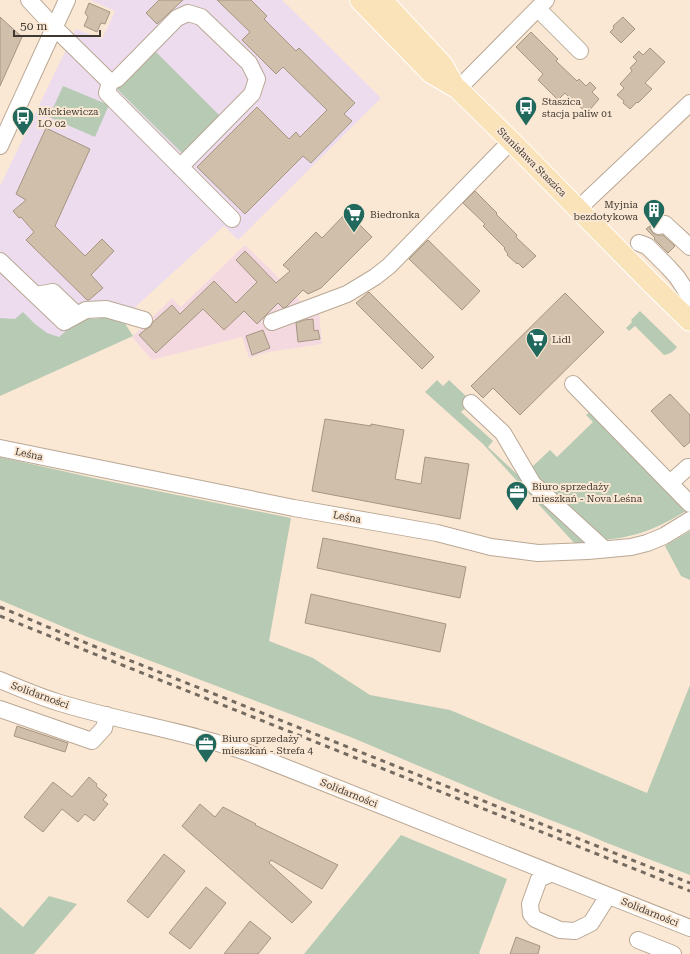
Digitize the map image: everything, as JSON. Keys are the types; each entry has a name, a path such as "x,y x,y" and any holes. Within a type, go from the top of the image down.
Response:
{"main road":[{"name":"Stanisława Staszica","path":"360,0 431,73 458,90 578,209 652,239 652,284 690,321"},
{"name":"Stanisława Staszica","path":"382,0 442,64 458,90"}],"street":[{"path":"29,0 110,82"},
{"path":"0,146 68,0"},
{"path":"458,90 542,4 580,51"},
{"path":"180,167 252,94 257,78 249,63 201,17 188,13 177,18 117,78 110,82 107,92 180,167 232,219"},
{"path":"578,209 690,103"},
{"path":"272,322 347,294 375,277 389,266 510,141"},
{"path":"652,239 690,247"},
{"path":"652,239 690,296"},
{"path":"0,261 64,322 86,310 106,309 144,320"},
{"path":"574,384 690,504"},
{"path":"471,403 503,433 533,484 604,549"},
{"name":"Leśna","path":"0,448 294,508 437,533 491,547 538,553 588,551 631,547 647,543 664,536 690,520"},
{"path":"670,483 688,467"},
{"name":"Solidarności","path":"0,680 55,702 199,737 225,745 690,928"},
{"path":"0,709 92,741 104,728 107,715"},
{"path":"550,874 539,879 530,904 531,914 535,919 560,930 575,931 590,923 608,896"},
{"path":"638,940 673,954"}],"shaded area":[{"path":"90,0 282,0 381,98 238,240 224,226 119,322 0,362 0,186 76,29 102,39 115,11"},
{"path":"245,245 304,305 318,300 322,344 268,352 249,358 242,337 152,360 132,337 172,298 181,307"}],"green space":[{"path":"155,51 221,117 184,155 117,89"},
{"path":"63,86 109,105 95,137 49,117"},
{"path":"640,311 677,347 673,351 664,355 635,326 629,331 626,328 632,322 631,320"},
{"path":"23,312 47,333 59,337 80,319 96,319 114,315 122,319 133,336 0,396 0,318 15,319"},
{"path":"437,380 443,386 449,380 469,399 467,406 461,412 493,441 488,447 589,542 576,545 483,444 425,392"},
{"path":"590,412 686,508 686,511 647,531 627,537 604,540 534,478 531,470 533,466 550,450 557,457 593,422 586,415"},
{"path":"0,457 98,479 291,518 269,641 313,658 370,695 450,710 647,793 690,685 690,875 499,800 353,738 85,636 0,600"},
{"path":"690,531 690,580 681,576 665,546"},
{"path":"401,835 507,879 479,953 481,954 304,954"},
{"path":"49,896 77,904 34,954 0,954 0,907 23,927"}],"building":[{"path":"159,0 183,0 157,24 146,13"},
{"path":"217,0 251,0 267,16 264,19 296,51 299,48 355,103 344,114 352,121 311,163 303,156 245,214 197,167 257,107 289,139 296,132 300,137 327,110 283,67 276,74 242,40 250,32"},
{"path":"89,3 110,12 105,24 101,23 97,32 84,26 88,17 85,13"},
{"path":"0,17 22,37 0,86"},
{"path":"623,17 635,29 621,43 610,32 614,28 613,26"},
{"path":"531,32 558,59 556,61 577,81 579,79 586,86 590,82 596,88 592,92 599,99 587,113 579,106 578,107 565,93 558,100 538,80 543,74 516,47"},
{"path":"650,48 665,62 645,83 652,89 630,109 617,95 624,88 620,84 632,71 630,68 637,61 633,57 639,51 643,55"},
{"path":"46,128 90,149 55,226 85,256 102,239 114,251 91,275 103,288 89,300 87,300 26,240 34,232 21,217 19,218 13,211 26,200 16,194"},
{"path":"475,191 517,235 516,237 536,256 523,268 507,255 508,254 504,249 505,248 483,226 485,224 463,203"},
{"path":"347,212 372,237 321,288 308,294 303,290 286,307 283,308 278,303 257,324 244,311 224,330 203,309 156,353 139,335 150,327 153,322 172,305 180,314 214,281 236,303 257,282 236,260 245,251 276,283 290,271 283,265 316,232 322,238"},
{"path":"650,226 653,233 663,235 675,246 668,253 646,229"},
{"path":"428,240 480,291 462,310 409,259"},
{"path":"369,292 434,357 422,369 356,303"},
{"name":"Lidl","path":"565,293 604,332 520,415 493,388 483,398 471,386"},
{"path":"313,319 314,331 318,330 320,339 298,342 296,323"},
{"path":"263,330 270,348 252,355 246,336"},
{"path":"670,394 690,415 690,442 684,447 651,411"},
{"path":"325,419 371,426 371,424 404,430 395,479 421,484 425,457 469,464 460,519 312,491"},
{"path":"323,538 466,567 460,598 317,568"},
{"path":"311,594 446,624 440,652 305,623"},
{"path":"17,726 68,743 65,752 14,736"},
{"path":"89,777 97,784 96,786 107,795 103,800 108,804 94,821 85,814 78,822 62,809 43,832 24,817 53,782 72,797"},
{"path":"200,804 215,817 223,807 256,824 255,825 338,865 322,889 271,860 269,863 312,902 292,923 182,826"},
{"path":"164,854 185,871 148,918 127,901"},
{"path":"206,887 226,903 190,949 169,933"},
{"path":"250,921 271,938 258,954 224,954"},
{"path":"516,937 540,946 538,954 510,954"}],"railway":[{"path":"0,607 91,645 690,883"},
{"path":"0,616 690,891"}],"place":[{"name":"Staszica stacja paliw 01","path":"526,126"},
{"name":"Mickiewicza LO 02","path":"23,136"},
{"name":"Myjnia bezdotykowa","path":"654,230"},
{"name":"Biedronka","path":"354,234"},
{"name":"Lidl","path":"537,358"},
{"name":"Biuro sprzedaży mieszkań - Nova Leśna","path":"517,512"},
{"name":"Biuro sprzedaży mieszkań - Strefa 4","path":"206,764"}]}
